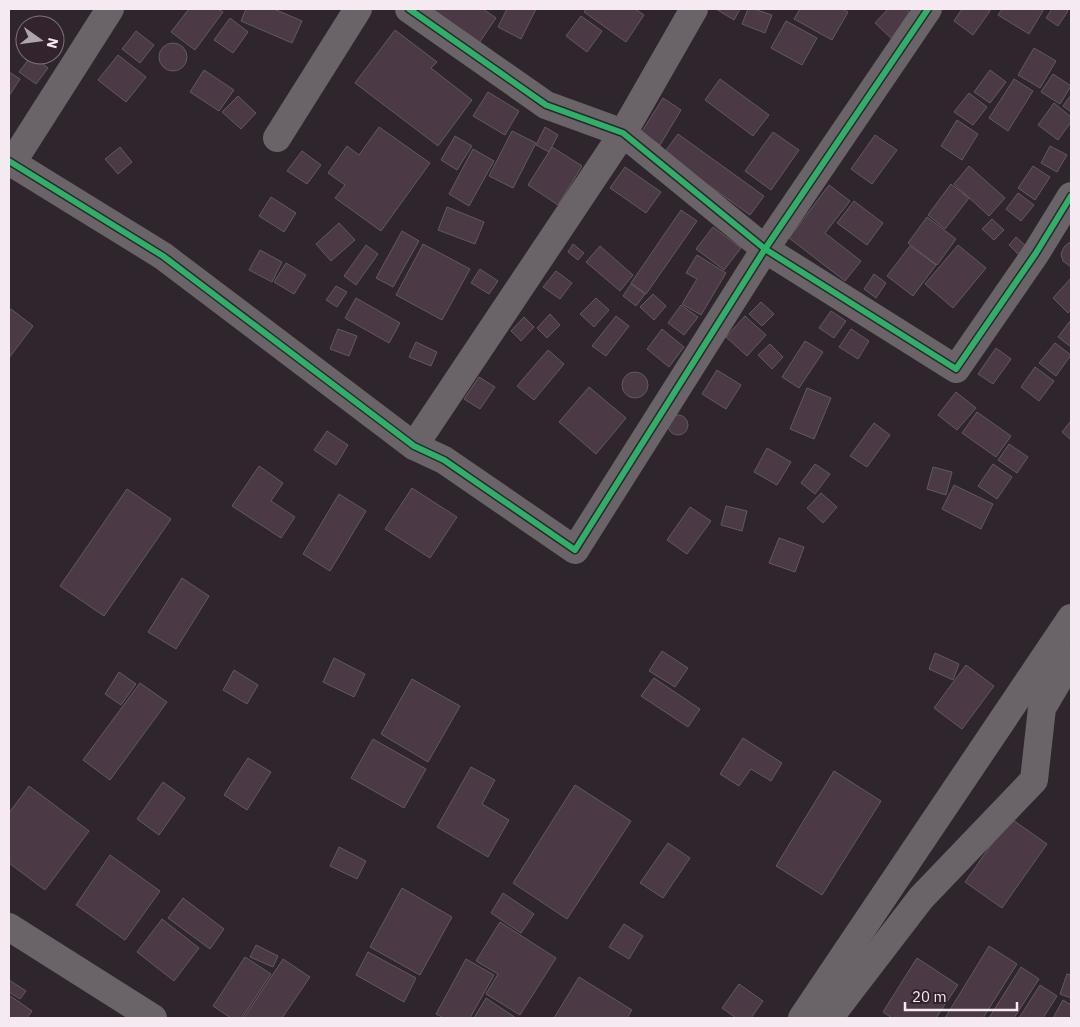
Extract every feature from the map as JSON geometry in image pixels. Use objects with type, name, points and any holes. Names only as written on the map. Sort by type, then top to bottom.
[{"type":"street","points":[[110,9],[11,162],[163,256],[414,446],[444,460],[575,550],[765,249],[928,9]]},
{"type":"street","points":[[278,138],[358,9]]},
{"type":"street","points":[[409,9],[546,105],[623,133],[765,249],[956,369],[1036,253],[1071,196]]},
{"type":"street","points":[[414,446],[623,133],[694,9]]},
{"type":"street","points":[[802,1018],[1071,618]]},
{"type":"street","points":[[829,1018],[921,898],[1034,780],[1042,708],[1071,659]]},
{"type":"street","points":[[9,927],[152,1018]]},
{"type":"building","points":[[189,9],[218,9],[223,12],[195,50],[171,32]]},
{"type":"building","points":[[246,9],[274,9],[302,21],[292,43],[241,21]]},
{"type":"building","points":[[435,9],[483,9],[496,18],[477,46],[432,13]]},
{"type":"building","points":[[507,9],[536,9],[521,39],[498,27]]},
{"type":"building","points":[[586,9],[635,9],[644,15],[626,42],[584,12]]},
{"type":"building","points":[[716,9],[740,9],[734,20]]},
{"type":"building","points":[[748,9],[772,15],[765,33],[742,24]]},
{"type":"building","points":[[800,9],[842,9],[848,12],[832,40],[794,19]]},
{"type":"building","points":[[888,9],[906,9],[914,17],[893,40],[875,23]]},
{"type":"building","points":[[962,9],[986,9],[990,11],[973,35],[954,21]]},
{"type":"building","points":[[1002,9],[1044,9],[1029,34],[998,15]]},
{"type":"building","points":[[1052,9],[1065,9],[1068,11],[1058,26],[1046,18]]},
{"type":"building","points":[[581,16],[602,31],[587,52],[566,36]]},
{"type":"building","points":[[230,18],[248,32],[233,53],[214,40]]},
{"type":"building","points":[[786,21],[817,38],[802,65],[771,48]]},
{"type":"building","points":[[395,30],[437,62],[431,68],[472,100],[438,146],[355,83]]},
{"type":"building","points":[[136,31],[154,45],[140,63],[122,49]]},
{"type":"building","points":[[173,43],[183,47],[187,57],[183,67],[173,71],[163,67],[159,57],[163,47]]},
{"type":"building","points":[[1034,48],[1056,61],[1040,88],[1018,75]]},
{"type":"building","points":[[118,55],[146,77],[126,102],[98,80]]},
{"type":"building","points":[[24,65],[44,65],[48,68],[36,84],[19,72]]},
{"type":"building","points":[[204,70],[234,90],[219,111],[190,92]]},
{"type":"building","points":[[990,70],[1006,82],[990,103],[974,92]]},
{"type":"building","points":[[9,72],[20,79],[9,96]]},
{"type":"building","points":[[1053,74],[1071,86],[1060,104],[1041,92]]},
{"type":"building","points":[[720,79],[769,115],[753,136],[705,100]]},
{"type":"building","points":[[1014,79],[1033,91],[1008,131],[989,118]]},
{"type":"building","points":[[488,92],[519,111],[505,135],[473,116]]},
{"type":"building","points":[[969,93],[987,107],[973,125],[954,112]]},
{"type":"building","points":[[1071,95],[1071,112],[1063,106]]},
{"type":"building","points":[[238,96],[256,113],[241,129],[222,112]]},
{"type":"building","points":[[663,98],[681,110],[660,145],[641,133]]},
{"type":"building","points":[[1054,103],[1071,117],[1071,122],[1058,140],[1038,125]]},
{"type":"building","points":[[957,120],[978,134],[962,160],[941,146]]},
{"type":"building","points":[[379,127],[430,163],[381,231],[335,198],[345,185],[328,173],[347,146],[359,155]]},
{"type":"building","points":[[545,127],[558,135],[549,152],[536,145]]},
{"type":"building","points":[[512,131],[536,143],[513,188],[489,176]]},
{"type":"building","points":[[773,132],[799,150],[771,190],[745,171]]},
{"type":"building","points":[[678,134],[764,196],[750,215],[664,153]]},
{"type":"building","points":[[875,135],[897,150],[872,184],[851,169]]},
{"type":"building","points":[[455,136],[472,146],[457,170],[441,160]]},
{"type":"building","points":[[1050,146],[1067,155],[1057,172],[1041,163]]},
{"type":"building","points":[[120,147],[132,162],[118,174],[105,159]]},
{"type":"building","points":[[552,147],[582,166],[558,205],[528,185]]},
{"type":"building","points":[[473,149],[494,161],[469,206],[449,194]]},
{"type":"building","points":[[302,151],[321,165],[307,184],[287,171]]},
{"type":"building","points":[[969,166],[1005,198],[989,216],[954,184]]},
{"type":"building","points":[[1033,166],[1050,177],[1035,200],[1018,188]]},
{"type":"building","points":[[625,167],[661,192],[646,213],[610,188]]},
{"type":"building","points":[[951,184],[969,198],[945,229],[928,215]]},
{"type":"building","points":[[829,185],[850,201],[825,233],[861,261],[845,281],[789,238]]},
{"type":"building","points":[[1018,193],[1034,205],[1021,221],[1006,209]]},
{"type":"building","points":[[271,197],[296,213],[284,232],[259,216]]},
{"type":"building","points":[[854,201],[883,223],[867,245],[837,223]]},
{"type":"building","points":[[447,207],[484,222],[475,244],[438,230]]},
{"type":"building","points":[[681,210],[697,221],[646,294],[631,283]]},
{"type":"building","points":[[927,217],[956,239],[937,265],[908,243]]},
{"type":"building","points":[[992,219],[1004,230],[994,240],[982,229]]},
{"type":"building","points":[[339,223],[355,240],[331,261],[316,244]]},
{"type":"building","points":[[713,227],[741,248],[724,270],[696,249]]},
{"type":"building","points":[[402,231],[419,241],[393,287],[376,278]]},
{"type":"building","points":[[1016,237],[1027,247],[1020,256],[1009,245]]},
{"type":"building","points":[[1070,242],[1071,267],[1063,261],[1061,254],[1064,247]]},
{"type":"building","points":[[423,244],[470,269],[442,320],[396,295]]},
{"type":"building","points":[[573,244],[584,253],[578,260],[568,252]]},
{"type":"building","points":[[366,245],[378,254],[356,285],[344,276]]},
{"type":"building","points":[[958,245],[986,268],[953,308],[925,284]]},
{"type":"building","points":[[600,246],[633,275],[620,291],[586,262]]},
{"type":"building","points":[[910,246],[936,265],[913,296],[887,276]]},
{"type":"building","points":[[260,250],[282,262],[272,282],[249,270]]},
{"type":"building","points":[[697,255],[726,273],[701,315],[682,304],[697,279],[686,273]]},
{"type":"building","points":[[286,263],[306,275],[294,294],[274,282]]},
{"type":"building","points":[[480,269],[498,281],[489,294],[471,283]]},
{"type":"building","points":[[556,271],[572,283],[560,299],[543,287]]},
{"type":"building","points":[[874,274],[886,283],[876,298],[864,289]]},
{"type":"building","points":[[1071,278],[1071,309],[1068,313],[1053,298]]},
{"type":"building","points":[[631,284],[645,294],[636,306],[623,296]]},
{"type":"building","points":[[336,286],[347,292],[337,307],[326,300]]},
{"type":"building","points":[[653,294],[666,306],[654,320],[640,307]]},
{"type":"building","points":[[356,298],[400,323],[389,343],[345,318]]},
{"type":"building","points":[[596,298],[609,310],[594,327],[580,314]]},
{"type":"building","points":[[761,302],[774,314],[762,326],[749,314]]},
{"type":"building","points":[[681,305],[698,317],[684,335],[668,323]]},
{"type":"building","points":[[11,309],[33,326],[9,358],[9,312]]},
{"type":"building","points":[[831,311],[846,321],[834,338],[819,328]]},
{"type":"building","points":[[550,314],[560,325],[547,338],[537,328]]},
{"type":"building","points":[[616,316],[629,326],[606,356],[592,346]]},
{"type":"building","points":[[745,316],[766,335],[747,356],[726,337]]},
{"type":"building","points":[[524,317],[534,327],[521,341],[511,331]]},
{"type":"building","points":[[1071,322],[1071,347],[1058,337]]},
{"type":"building","points":[[338,329],[357,336],[349,356],[330,349]]},
{"type":"building","points":[[662,329],[684,347],[669,367],[647,349]]},
{"type":"building","points":[[851,329],[869,341],[858,359],[839,347]]},
{"type":"building","points":[[805,341],[823,352],[799,388],[782,377]]},
{"type":"building","points":[[416,342],[437,352],[431,366],[409,357]]},
{"type":"building","points":[[1055,343],[1071,355],[1056,376],[1039,363]]},
{"type":"building","points":[[770,344],[783,357],[772,369],[758,355]]},
{"type":"building","points":[[996,348],[1011,359],[993,384],[978,374]]},
{"type":"building","points":[[548,350],[564,364],[534,400],[517,386]]},
{"type":"building","points":[[1035,367],[1054,381],[1039,401],[1021,387]]},
{"type":"building","points":[[717,370],[741,385],[726,409],[702,394]]},
{"type":"building","points":[[635,372],[644,376],[648,385],[644,394],[635,398],[626,394],[622,385],[626,376]]},
{"type":"building","points":[[479,377],[495,387],[480,409],[464,399]]},
{"type":"building","points":[[589,387],[626,418],[596,454],[559,422]]},
{"type":"building","points":[[807,388],[831,398],[814,439],[790,429]]},
{"type":"building","points":[[956,392],[976,408],[957,430],[938,415]]},
{"type":"building","points":[[977,412],[1011,436],[996,457],[962,433]]},
{"type":"building","points":[[678,415],[685,418],[688,425],[685,432],[678,435],[671,432],[668,425],[671,418]]},
{"type":"building","points":[[1071,421],[1071,440],[1062,432]]},
{"type":"building","points":[[874,423],[890,435],[867,467],[850,456]]},
{"type":"building","points":[[327,431],[348,445],[336,465],[314,450]]},
{"type":"building","points":[[1009,444],[1028,457],[1017,473],[998,460]]},
{"type":"building","points":[[767,448],[791,462],[777,485],[754,472]]},
{"type":"building","points":[[815,464],[830,474],[815,494],[801,483]]},
{"type":"building","points":[[993,464],[1012,477],[997,499],[978,486]]},
{"type":"building","points":[[259,466],[283,483],[271,501],[295,517],[281,538],[232,506]]},
{"type":"building","points":[[933,467],[952,472],[946,495],[927,489]]},
{"type":"building","points":[[954,485],[993,504],[981,529],[942,509]]},
{"type":"building","points":[[412,488],[457,517],[430,558],[385,529]]},
{"type":"building","points":[[127,489],[171,519],[104,616],[60,586]]},
{"type":"building","points":[[821,493],[837,507],[823,523],[807,508]]},
{"type":"building","points":[[339,494],[366,511],[330,571],[303,554]]},
{"type":"building","points":[[726,506],[747,511],[742,531],[721,525]]},
{"type":"building","points":[[690,507],[711,521],[687,554],[667,540]]},
{"type":"building","points":[[779,538],[804,547],[795,572],[769,563]]},
{"type":"building","points":[[182,578],[209,596],[176,649],[148,632]]},
{"type":"building","points":[[662,651],[688,668],[675,687],[649,671]]},
{"type":"building","points":[[935,653],[959,664],[953,680],[929,669]]},
{"type":"building","points":[[334,658],[365,674],[354,697],[323,682]]},
{"type":"building","points":[[966,665],[994,686],[962,729],[934,708]]},
{"type":"building","points":[[234,670],[258,685],[247,704],[223,690]]},
{"type":"building","points":[[119,672],[136,684],[121,705],[105,694]]},
{"type":"building","points":[[654,678],[700,709],[688,727],[641,696]]},
{"type":"building","points":[[412,679],[460,706],[428,762],[381,734]]},
{"type":"building","points":[[140,683],[167,702],[110,780],[83,760]]},
{"type":"building","points":[[743,738],[782,763],[771,781],[751,769],[739,786],[720,774]]},
{"type":"building","points":[[373,739],[426,769],[404,808],[351,778]]},
{"type":"building","points":[[248,758],[271,772],[247,810],[224,795]]},
{"type":"building","points":[[471,767],[495,780],[482,804],[509,820],[488,857],[437,827]]},
{"type":"building","points":[[834,771],[881,801],[822,895],[776,866]]},
{"type":"building","points":[[163,782],[185,798],[159,835],[137,819]]},
{"type":"building","points":[[575,785],[631,821],[567,919],[513,883]]},
{"type":"building","points":[[29,786],[89,831],[45,890],[9,863],[9,813]]},
{"type":"building","points":[[1010,818],[1047,844],[1002,908],[965,882]]},
{"type":"building","points":[[668,843],[690,858],[663,898],[640,883]]},
{"type":"building","points":[[339,847],[366,861],[357,879],[330,866]]},
{"type":"building","points":[[110,855],[160,891],[125,940],[76,905]]},
{"type":"building","points":[[402,888],[452,917],[420,975],[370,947]]},
{"type":"building","points":[[503,893],[534,914],[521,933],[491,913]]},
{"type":"building","points":[[183,898],[224,929],[210,949],[168,918]]},
{"type":"building","points":[[162,919],[199,948],[174,981],[137,952]]},
{"type":"building","points":[[500,922],[556,958],[520,1015],[486,994],[498,974],[476,961]]},
{"type":"building","points":[[624,924],[643,936],[629,959],[609,947]]},
{"type":"building","points":[[256,945],[278,956],[273,967],[250,957]]},
{"type":"building","points":[[989,946],[1017,964],[983,1018],[945,1018]]},
{"type":"building","points":[[368,952],[416,978],[404,1002],[356,975]]},
{"type":"building","points":[[245,957],[271,974],[242,1018],[231,1018],[213,1006]]},
{"type":"building","points":[[917,958],[958,985],[936,1018],[892,1018],[883,1012]]},
{"type":"building","points":[[283,959],[310,977],[282,1018],[244,1018]]},
{"type":"building","points":[[466,959],[494,975],[470,1018],[444,1018],[436,1014]]},
{"type":"building","points":[[1021,967],[1039,979],[1014,1018],[989,1018]]},
{"type":"building","points":[[1067,974],[1071,975],[1071,998],[1060,994]]},
{"type":"building","points":[[579,977],[632,1010],[627,1018],[554,1018]]},
{"type":"building","points":[[9,980],[26,991],[20,999],[9,992]]},
{"type":"building","points":[[739,984],[763,1001],[751,1018],[736,1018],[722,1008]]},
{"type":"building","points":[[1040,985],[1057,996],[1043,1018],[1019,1018]]},
{"type":"building","points":[[9,995],[32,1011],[27,1018],[9,1018]]},
{"type":"building","points":[[486,998],[516,1018],[474,1018]]},
{"type":"building","points":[[1063,1000],[1071,1005],[1071,1018],[1053,1018]]},
{"type":"cycle path","points":[[409,9],[546,105],[623,133],[765,249],[956,369],[1036,253],[1071,196]]},
{"type":"cycle path","points":[[9,161],[163,256],[414,446],[444,460],[575,550],[765,249],[928,9]]}]
